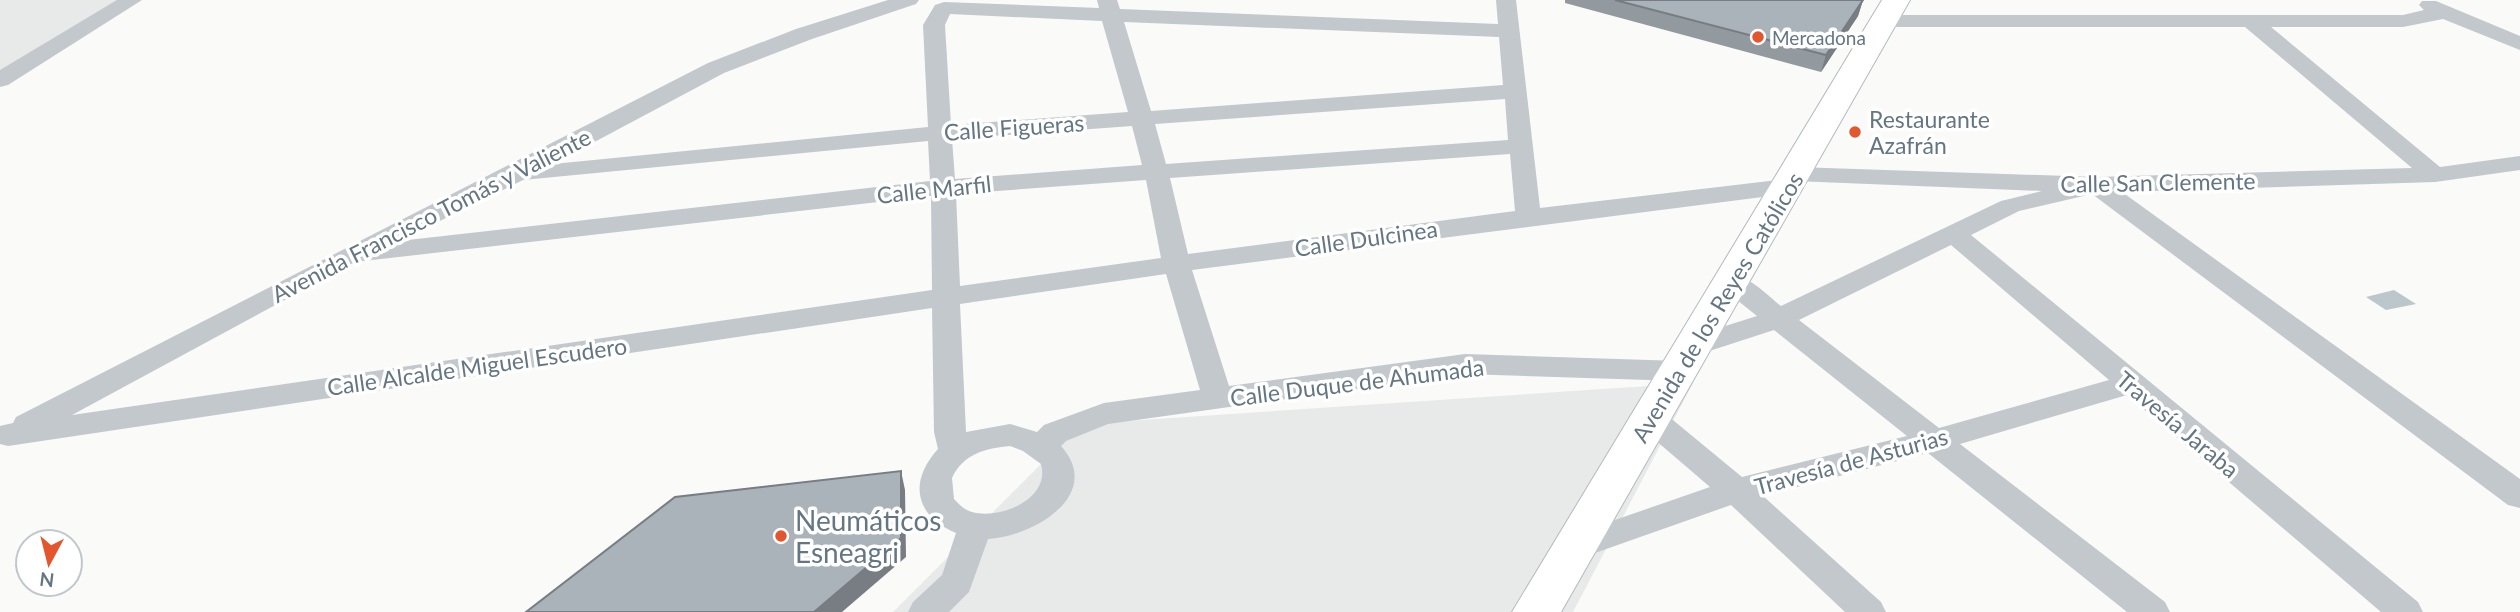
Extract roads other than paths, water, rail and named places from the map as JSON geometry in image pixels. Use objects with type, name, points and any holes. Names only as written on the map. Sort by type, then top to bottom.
[{"type":"street","points":[[0,80],[132,0]]},
{"type":"street","points":[[1506,0],[1528,216]]},
{"type":"street","points":[[2418,0],[2520,44]]},
{"type":"street","points":[[938,6],[950,432],[954,452]]},
{"type":"street","name":"Avenida Francisco Tomás y Valiente","points":[[4,437],[349,255],[514,175],[716,68],[804,34],[872,14],[938,6],[1110,8],[1509,31]]},
{"type":"street","points":[[1110,8],[1156,170],[1176,263],[1219,400]]},
{"type":"street","points":[[1890,11],[2253,23],[2403,21],[2445,12]]},
{"type":"street","name":"Avenida de los Reyes Católicos","points":[[1536,612],[1890,11]]},
{"type":"street","points":[[2253,23],[2435,175]]},
{"type":"street","name":"Calle Figueras","points":[[514,175],[941,132],[1515,91]]},
{"type":"street","name":"Calle Marfil","points":[[349,255],[943,187],[1521,146]]},
{"type":"street","name":"Calle San Clemente","points":[[1791,180],[2096,185],[2435,175],[2520,163]]},
{"type":"street","name":"Calle Dulcinea","points":[[946,297],[1176,263],[1791,180]]},
{"type":"street","points":[[1687,359],[1779,318],[2010,206],[2096,185],[2520,496]]},
{"type":"street","name":"Travesía Jaraba","points":[[1954,233],[2130,384],[2405,612]]},
{"type":"street","points":[[1732,282],[2152,612]]},
{"type":"street","name":"Calle Alcalde Miguel Escudero","points":[[4,437],[946,297]]},
{"type":"street","name":"Calle Duque de Ahumada","points":[[1043,445],[1055,433],[1104,414],[1219,400],[1465,363],[1687,359]]},
{"type":"street","name":"Travesía de Asturias","points":[[1575,547],[1736,491],[2130,384]]},
{"type":"street","points":[[1651,419],[1736,491],[1868,612]]},
{"type":"street","points":[[1000,435],[1028,438],[1043,445],[1054,456],[1059,470],[1057,484],[1050,499],[1036,511],[1018,520],[997,525],[975,525],[956,519],[942,509],[935,495],[935,480],[942,464],[954,452],[972,442],[1000,435]]},
{"type":"street","points":[[926,612],[957,582],[975,525]]},
{"type":"place","name":"Mercadona","points":[[1758,37]]},
{"type":"place","name":"Restaurante Azafrán","points":[[1855,132]]},
{"type":"place","name":"Neumáticos Esneagri","points":[[781,536]]}]
